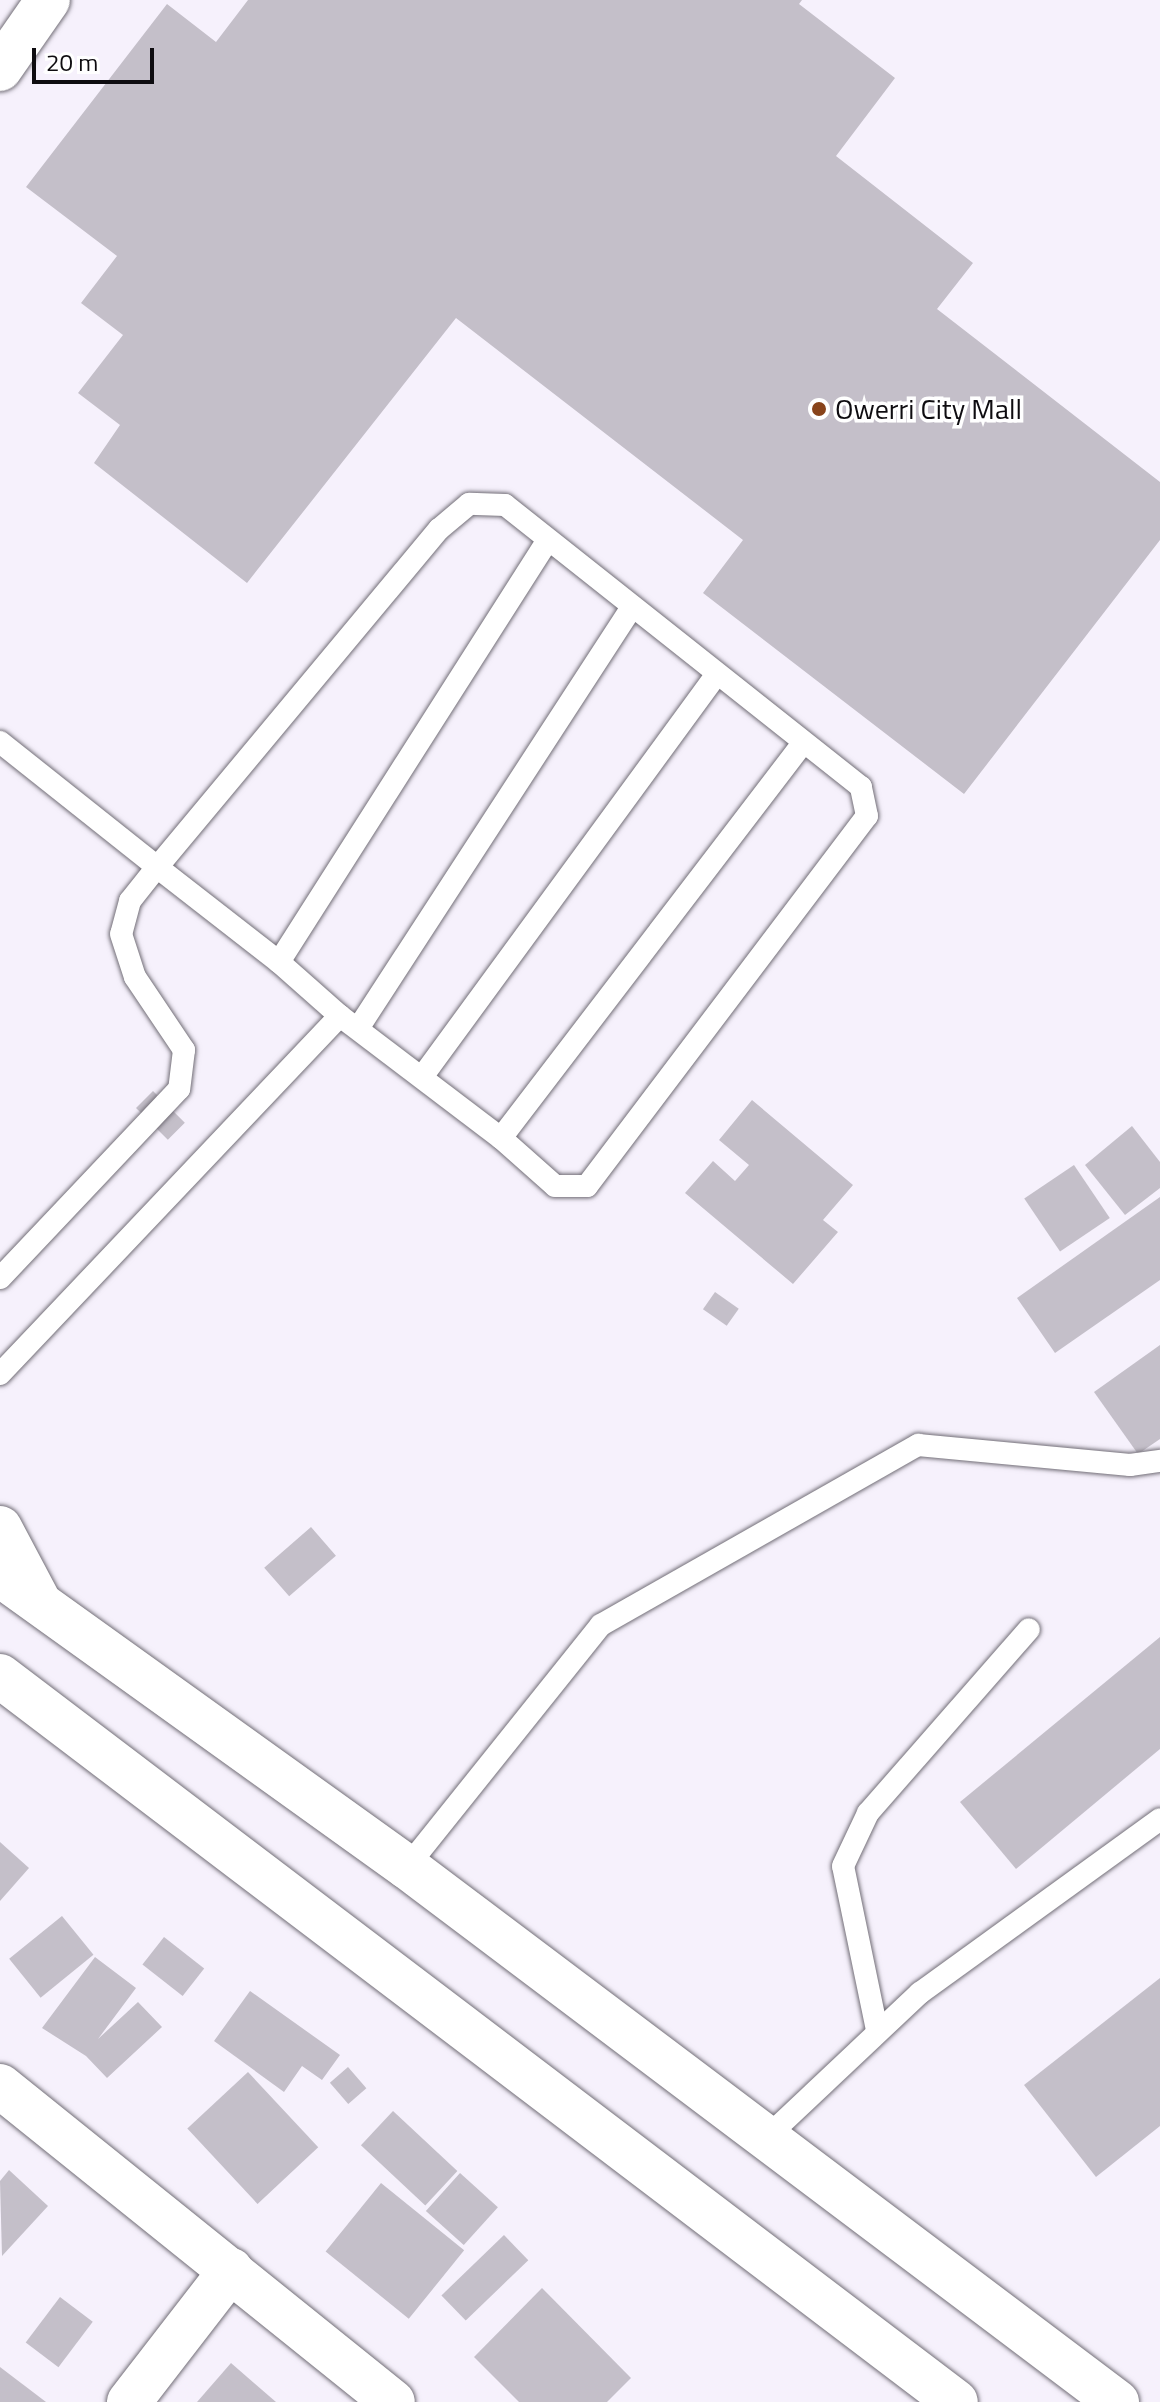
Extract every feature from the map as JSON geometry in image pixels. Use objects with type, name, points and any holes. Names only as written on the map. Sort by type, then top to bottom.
[{"type":"main road","points":[[0,69],[48,0]]},
{"type":"main road","points":[[0,1528],[43,1607]]},
{"type":"main road","points":[[0,1575],[407,1867],[1117,2402]]},
{"type":"main road","points":[[0,1676],[956,2402]]},
{"type":"main road","points":[[0,2086],[393,2402]]},
{"type":"main road","points":[[129,2402],[231,2270]]},
{"type":"lane","points":[[0,742],[157,867],[279,962],[350,1021],[501,1138],[555,1186],[587,1186],[867,816],[861,787],[547,542],[505,505],[469,504],[439,529],[157,867],[130,901],[121,934],[135,977],[184,1050],[179,1089],[0,1278]]},
{"type":"lane","points":[[279,962],[547,542]]},
{"type":"lane","points":[[0,1374],[350,1021],[632,607]]},
{"type":"lane","points":[[422,1077],[717,674]]},
{"type":"lane","points":[[501,1138],[803,743]]},
{"type":"lane","points":[[407,1867],[601,1625],[918,1445],[1130,1465],[1160,1461]]},
{"type":"lane","points":[[877,2030],[843,1866],[868,1813],[1029,1629]]},
{"type":"lane","points":[[766,2138],[877,2030],[1160,1819]]},
{"type":"building","name":"Owerri City Mall","points":[[248,0],[802,0],[799,4],[895,78],[836,156],[973,263],[937,309],[1160,482],[1160,540],[964,794],[703,593],[743,540],[456,318],[247,583],[94,463],[120,425],[78,393],[123,335],[81,303],[117,256],[26,187],[167,4],[216,42]]},
{"type":"building","points":[[153,1091],[185,1123],[168,1140],[136,1108]]},
{"type":"building","points":[[752,1100],[853,1185],[823,1220],[838,1232],[793,1284],[685,1193],[713,1161],[735,1181],[749,1165],[719,1140]]},
{"type":"building","points":[[1132,1126],[1160,1162],[1160,1188],[1125,1215],[1085,1165]]},
{"type":"building","points":[[1074,1165],[1110,1218],[1060,1252],[1024,1199]]},
{"type":"building","points":[[1160,1197],[1160,1280],[1055,1353],[1017,1298]]},
{"type":"building","points":[[715,1292],[739,1309],[727,1326],[703,1309]]},
{"type":"building","points":[[1160,1345],[1160,1439],[1138,1454],[1094,1392]]},
{"type":"building","points":[[311,1527],[336,1556],[289,1596],[264,1568]]},
{"type":"building","points":[[1160,1637],[1160,1749],[1016,1869],[960,1802]]},
{"type":"building","points":[[0,1842],[29,1868],[0,1901]]},
{"type":"building","points":[[62,1916],[93,1955],[41,1998],[9,1959]]},
{"type":"building","points":[[164,1937],[204,1968],[183,1996],[142,1965]]},
{"type":"building","points":[[95,1957],[136,1988],[98,2039],[138,2002],[162,2027],[107,2078],[86,2056],[42,2028]]},
{"type":"building","points":[[1160,1978],[1160,2126],[1096,2177],[1024,2085]]},
{"type":"building","points":[[250,1991],[340,2055],[322,2080],[302,2066],[284,2092],[214,2041]]},
{"type":"building","points":[[348,2067],[366,2088],[348,2104],[330,2083]]},
{"type":"building","points":[[248,2072],[318,2147],[258,2204],[187,2129]]},
{"type":"building","points":[[393,2111],[457,2171],[425,2205],[361,2145]]},
{"type":"building","points":[[9,2170],[48,2206],[2,2256],[0,2181]]},
{"type":"building","points":[[460,2173],[498,2207],[464,2245],[426,2211]]},
{"type":"building","points":[[381,2183],[464,2250],[409,2319],[326,2251]]},
{"type":"building","points":[[504,2235],[528,2260],[466,2321],[441,2295]]},
{"type":"building","points":[[542,2288],[631,2378],[607,2402],[519,2402],[474,2357]]},
{"type":"building","points":[[60,2297],[93,2322],[58,2367],[26,2343]]},
{"type":"building","points":[[231,2363],[276,2402],[197,2402]]},
{"type":"building","points":[[0,2367],[46,2402],[0,2402]]},
{"type":"place","name":"Owerri City Mall","points":[[819,409]]}]
